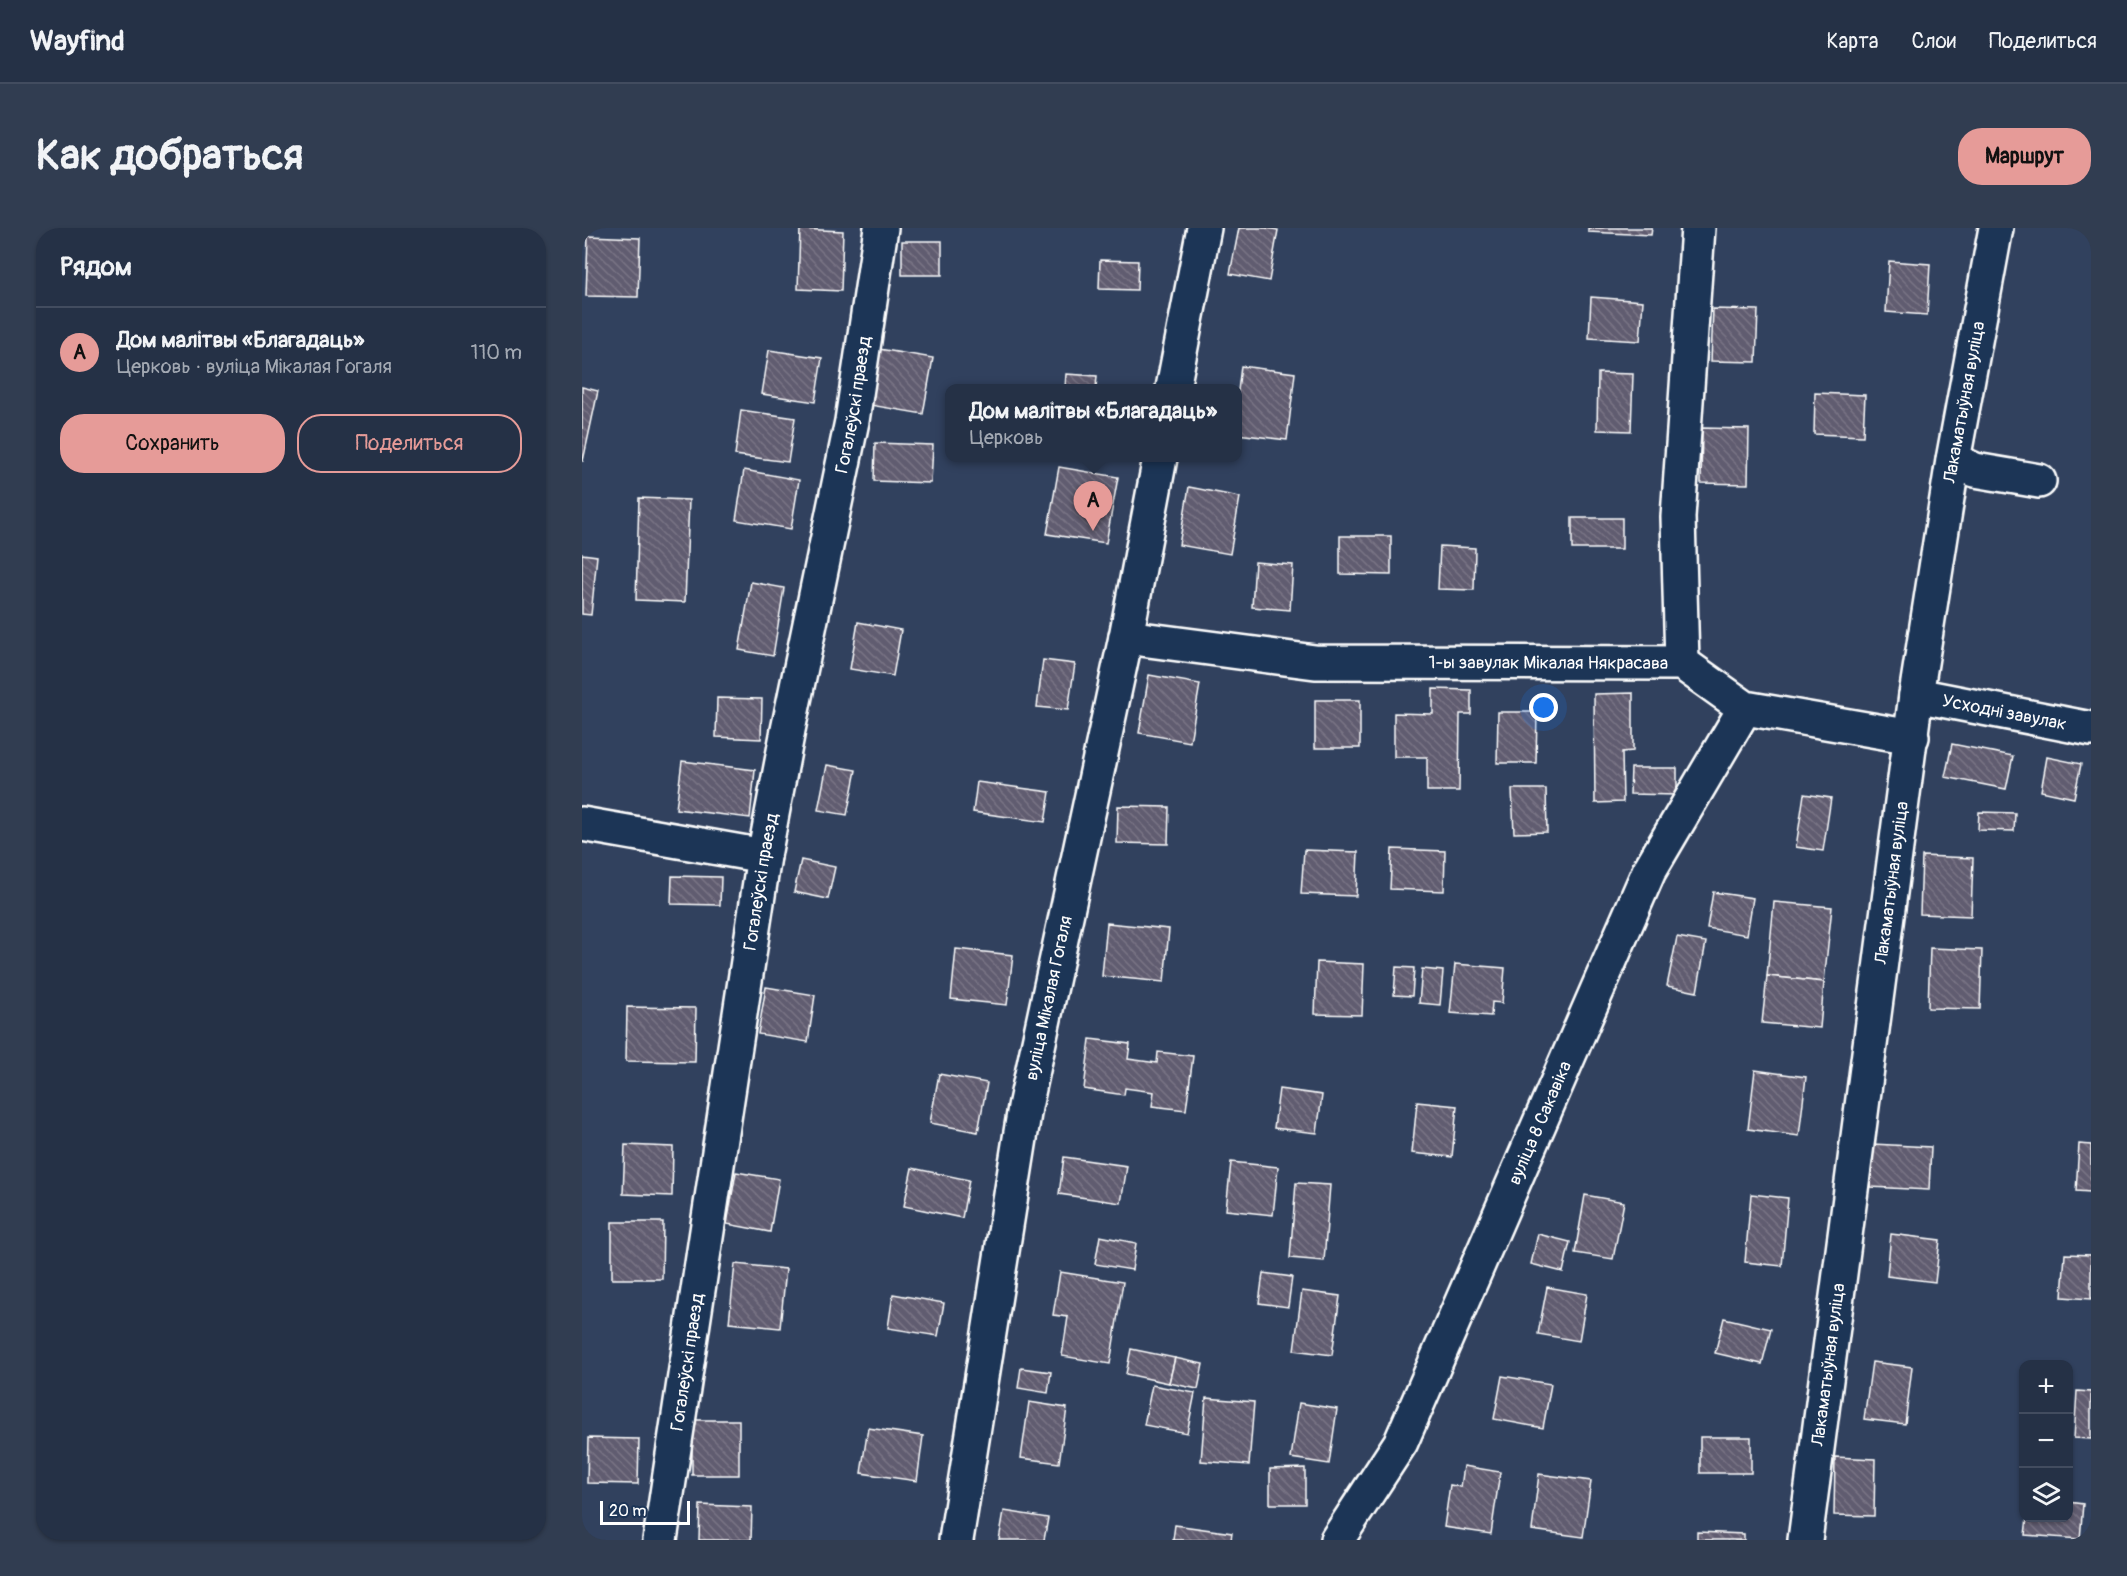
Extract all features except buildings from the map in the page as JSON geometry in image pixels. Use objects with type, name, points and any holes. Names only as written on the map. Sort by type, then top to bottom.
[{"type":"street","name":"Гогалеўскі праезд","points":[[660,1540],[764,856],[790,718],[852,422],[881,228]]},
{"type":"street","points":[[1174,384],[1204,228]]},
{"type":"street","name":"1-ы завулак Мікалая Някрасава","points":[[1126,637],[1315,662],[1682,663],[1678,517],[1698,228]]},
{"type":"street","name":"Лакаматыўная вуліца","points":[[1805,1540],[1916,694],[1953,460],[1996,228]]},
{"type":"street","points":[[1953,460],[1975,470],[2039,481]]},
{"type":"street","name":"вуліца Мікалая Гогаля","points":[[956,1540],[1025,1107],[1126,637],[1159,462]]},
{"type":"street","points":[[1682,663],[1745,708],[1912,737]]},
{"type":"street","name":"Усходні завулак","points":[[1916,694],[2091,729]]},
{"type":"street","name":"вуліца 8 Сакавіка","points":[[1337,1540],[1401,1442],[1649,871],[1745,708]]},
{"type":"street","points":[[582,825],[764,856]]},
{"type":"place","name":"Дом малітвы «Благадаць»","points":[[1093,531]]}]
